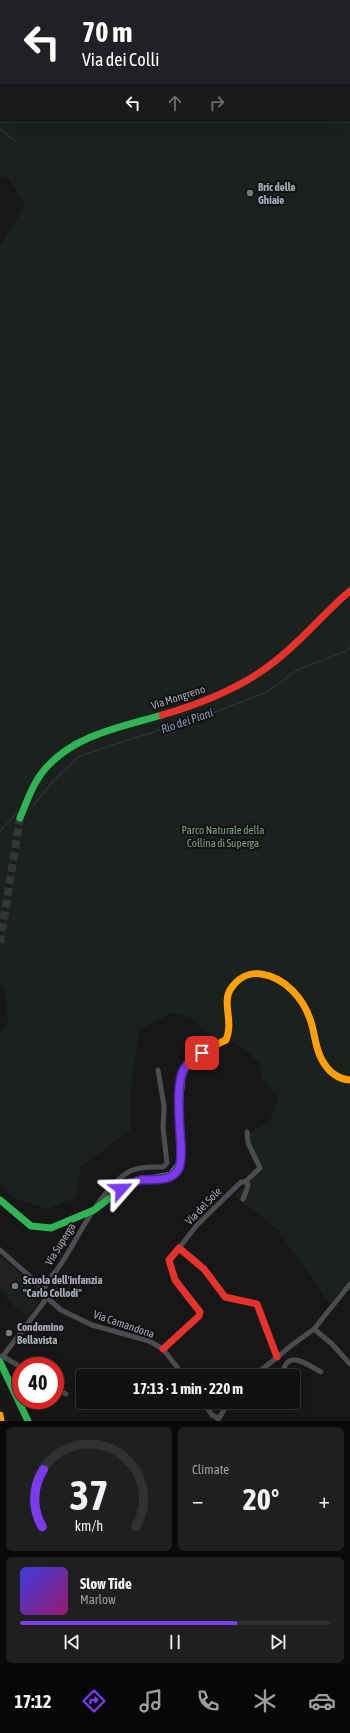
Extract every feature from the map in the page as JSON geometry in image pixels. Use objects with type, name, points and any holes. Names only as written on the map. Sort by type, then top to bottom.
[{"type":"street","name":"Via Mongreno","points":[[20,818],[28,795],[38,776],[50,763],[70,746],[92,736],[204,700],[240,684],[280,659],[350,591]]},
{"type":"street","points":[[0,1200],[30,1226],[51,1228],[94,1210],[130,1183],[169,1177],[178,1169],[181,1162],[179,1088],[183,1070],[192,1058],[226,1040],[230,1030],[227,1008],[229,993],[236,982],[250,973],[264,973],[278,980],[295,993],[306,1008],[311,1021],[315,1047],[326,1067],[343,1080],[350,1080]]},
{"type":"street","name":"Via Superga","points":[[44,1289],[47,1281],[63,1262],[94,1210],[106,1194],[131,1171],[139,1168],[164,1167],[167,1163],[164,1106],[158,1070]]},
{"type":"street","name":"Via del Sole","points":[[179,1248],[220,1202],[241,1182],[245,1182],[260,1168],[248,1143],[247,1132]]},
{"type":"street","points":[[243,1199],[248,1189],[248,1184],[245,1182]]},
{"type":"street","points":[[163,1349],[199,1316],[200,1312],[175,1280],[169,1260],[179,1248],[204,1269],[225,1297],[257,1304],[277,1357]]},
{"type":"street","points":[[0,1250],[44,1289],[45,1296],[44,1302],[1,1359]]},
{"type":"street","points":[[262,1369],[314,1329],[349,1287]]},
{"type":"street","name":"Via Camandona","points":[[45,1296],[61,1310],[92,1325],[148,1341],[163,1349],[179,1369]]},
{"type":"street","points":[[314,1329],[332,1344],[350,1364]]},
{"type":"street","points":[[1,1359],[12,1363]]},
{"type":"street","points":[[1,1359],[28,1421]]},
{"type":"street","points":[[284,1369],[287,1363],[292,1360],[300,1361],[321,1372]]},
{"type":"street","points":[[208,1409],[218,1420],[225,1409]]},
{"type":"street","points":[[0,1415],[1,1421]]},
{"type":"shaded area","name":"Scuola dell'infanzia \"Carlo Collodi\"","points":[[0,1256],[22,1275],[20,1278],[40,1295],[41,1299],[27,1317],[6,1298],[7,1296],[0,1290]]},
{"type":"green space","name":"Parco Naturale della Collina di Superga","points":[[0,122],[350,122],[350,1279],[330,1304],[277,1229],[234,1196],[263,1169],[252,1151],[248,1134],[270,1120],[278,1097],[262,1078],[259,1062],[227,1036],[220,1047],[191,1018],[172,1013],[139,1030],[132,1080],[130,1130],[81,1167],[75,1198],[47,1209],[14,1198],[0,1183],[0,1036],[8,1020],[5,991],[0,984],[0,245],[25,206],[8,177],[0,179]]},
{"type":"green space","points":[[24,1281],[41,1297],[27,1317],[6,1298],[7,1296],[0,1290],[1,1285],[11,1294]]},
{"type":"waterway","points":[[0,129],[15,141]]},
{"type":"waterway","name":"Rio dei Piani","points":[[33,806],[54,780],[78,757],[205,716],[267,692],[297,670],[346,651],[350,646]]},
{"type":"waterway","name":"Rio dei Piani","points":[[0,831],[17,813]]},
{"type":"tunnel","points":[[0,943],[20,818]]},
{"type":"traffic: fast","points":[[20,818],[37,780],[57,757],[84,740],[115,728],[162,715]]},
{"type":"traffic: fast","points":[[0,1200],[31,1226],[51,1228],[94,1210],[130,1183],[171,1175],[181,1162],[179,1107],[182,1078],[186,1066],[193,1058],[211,1047]]},
{"type":"traffic: fast","points":[[0,1362],[28,1421]]},
{"type":"traffic: slow","points":[[211,1047],[226,1040],[229,1027],[227,1001],[228,995],[233,986],[247,975],[261,974],[270,976],[286,984],[304,1005],[311,1022],[318,1051],[327,1068],[333,1074],[350,1080]]},
{"type":"traffic: slow","points":[[0,1415],[1,1421]]},
{"type":"traffic: jam","points":[[162,715],[208,699],[253,677],[288,650],[350,591]]},
{"type":"traffic: jam","points":[[163,1349],[199,1316],[200,1312],[175,1280],[169,1260],[179,1248],[204,1269],[225,1297],[257,1304],[277,1357]]},
{"type":"place","name":"Bric delle Ghiaie","points":[[250,193]]},
{"type":"place","name":"Scuola dell'infanzia \"Carlo Collodi\"","points":[[15,1286]]},
{"type":"place","name":"Condomino Bellavista","points":[[9,1333]]},
{"type":"route","points":[[121,1189],[130,1183],[140,1180],[162,1179],[169,1177],[178,1169],[181,1162],[179,1088],[183,1070],[192,1058],[202,1053]]}]
